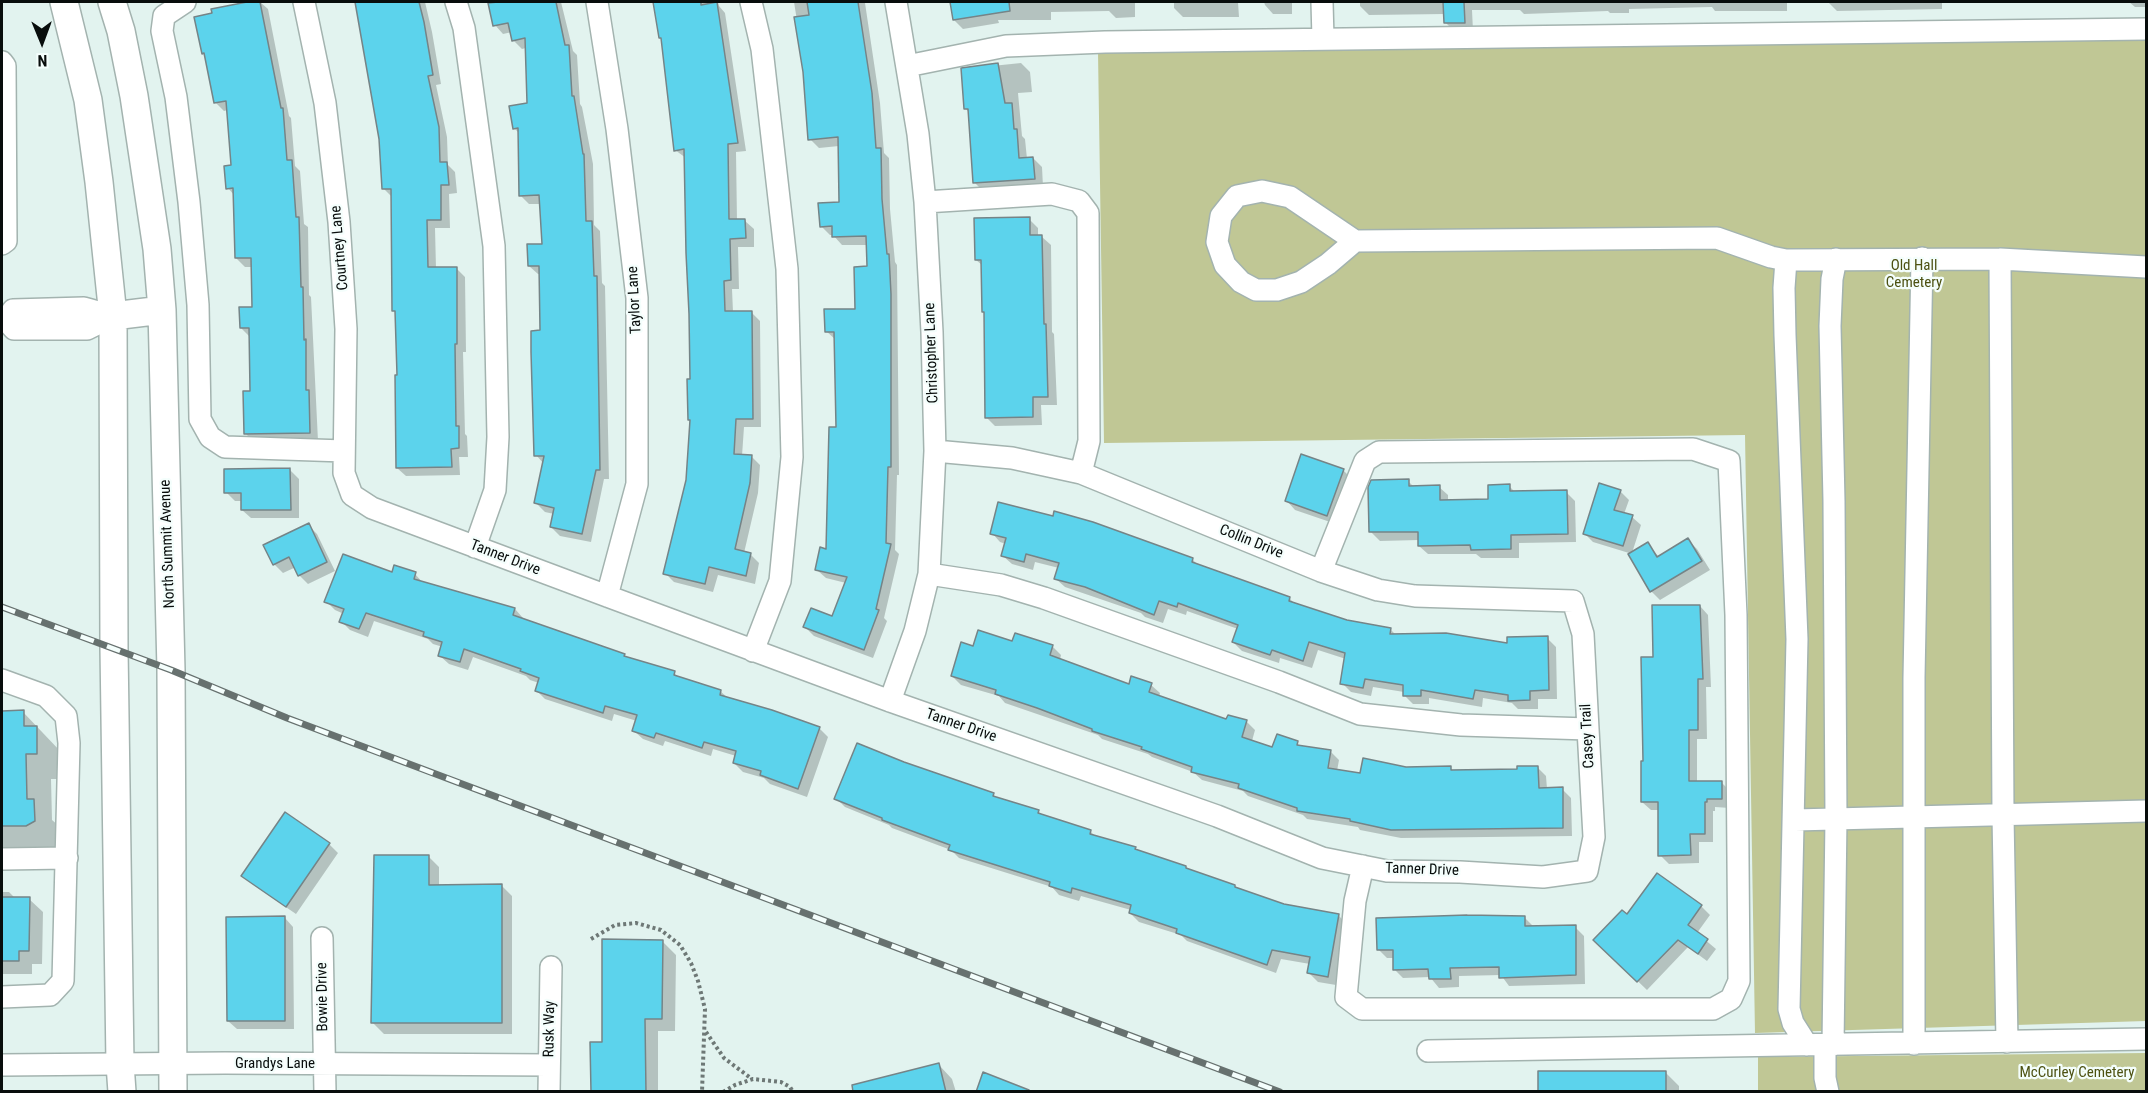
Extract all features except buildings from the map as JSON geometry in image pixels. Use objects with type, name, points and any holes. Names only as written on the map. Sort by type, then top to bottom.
[{"type":"main road","points":[[64,2],[88,100],[113,316],[114,648],[122,1092]]},
{"type":"main road","name":"North Summit Avenue","points":[[112,2],[121,31],[134,96],[157,249],[162,310],[171,670],[171,1064],[173,1092]]},
{"type":"main road","points":[[113,316],[162,310]]},
{"type":"street","points":[[184,2],[164,16],[162,31],[176,97],[189,202],[198,305],[200,419],[210,437],[225,447],[344,451]]},
{"type":"street","name":"Courtney Lane","points":[[304,2],[309,16],[325,103],[339,222],[346,330],[344,473],[352,495]]},
{"type":"street","points":[[456,2],[464,28],[494,246],[498,437],[495,490],[476,547]]},
{"type":"street","name":"Taylor Lane","points":[[597,2],[617,129],[637,298],[637,484],[607,596]]},
{"type":"street","points":[[751,2],[762,49],[787,269],[792,457],[780,581],[753,651]]},
{"type":"street","name":"Christopher Lane","points":[[890,701],[915,631],[929,574],[935,451],[925,202],[918,134],[896,2]]},
{"type":"street","points":[[1322,2],[1323,39]]},
{"type":"street","points":[[907,66],[1006,46],[1106,42],[2146,29]]},
{"type":"street","points":[[2,62],[5,66],[6,241],[2,244]]},
{"type":"street","points":[[1354,241],[1328,264],[1301,282],[1277,290],[1256,290],[1241,282],[1225,266],[1217,242],[1221,216],[1237,196],[1262,191],[1290,197],[1354,241],[1717,238],[1786,260],[2000,259],[2146,267]]},
{"type":"street","points":[[925,202],[1052,194],[1079,201],[1088,213],[1089,441],[1081,473]]},
{"type":"street","points":[[1914,1044],[1914,678],[1922,258]]},
{"type":"street","points":[[2000,259],[2003,815],[2007,1042]]},
{"type":"street","points":[[1786,260],[1784,288],[1797,639],[1790,1009],[1793,1023],[1822,1045]]},
{"type":"street","points":[[1828,1092],[1822,1045],[1836,818],[1830,326],[1832,279],[1836,260]]},
{"type":"street","points":[[4,320],[13,310],[84,308],[113,316]]},
{"type":"street","points":[[1321,571],[1365,461],[1379,452],[1693,449],[1729,461],[1736,615],[1739,970],[1739,981],[1731,999],[1713,1009],[1362,1009],[1346,997],[1355,901],[1363,866]]},
{"type":"street","name":"Collin Drive","points":[[935,451],[1012,458],[1081,473],[1321,571],[1377,590],[1415,596],[1573,601]]},
{"type":"street","name":"Tanner Drive","points":[[352,495],[372,508],[753,651],[1217,816],[1322,858],[1387,871],[1460,872],[1543,877],[1587,872]]},
{"type":"street","points":[[929,574],[1001,585],[1044,598],[1279,682],[1360,714],[1461,725],[1588,729]]},
{"type":"street","name":"Casey Trail","points":[[1573,601],[1583,634],[1594,837],[1587,872]]},
{"type":"street","points":[[2,680],[46,696],[66,716],[69,743],[63,981],[50,995],[2,997]]},
{"type":"street","points":[[1795,820],[2146,811]]},
{"type":"street","points":[[2,859],[67,858]]},
{"type":"street","name":"Bowie Drive","points":[[322,938],[325,1092]]},
{"type":"street","name":"Rusk Way","points":[[549,1092],[551,967]]},
{"type":"street","points":[[1428,1051],[2146,1039]]},
{"type":"street","name":"Grandys Lane","points":[[2,1065],[549,1065]]},
{"type":"path","points":[[591,939],[615,925],[636,923],[661,930],[680,945],[691,963],[705,1009],[702,1092]]},
{"type":"path","points":[[704,1028],[724,1058],[753,1079]]},
{"type":"path","points":[[723,1092],[753,1079],[781,1082],[790,1087],[793,1092]]},
{"type":"green space","name":"Old Hall Cemetery","points":[[2146,40],[2146,1021],[1755,1033],[1745,435],[1104,443],[1098,52]]},
{"type":"green space","name":"McCurley Cemetery","points":[[2146,1053],[2146,1091],[1758,1091],[1758,1057]]},
{"type":"railway","points":[[2,607],[171,670],[287,718],[1280,1092]]}]
